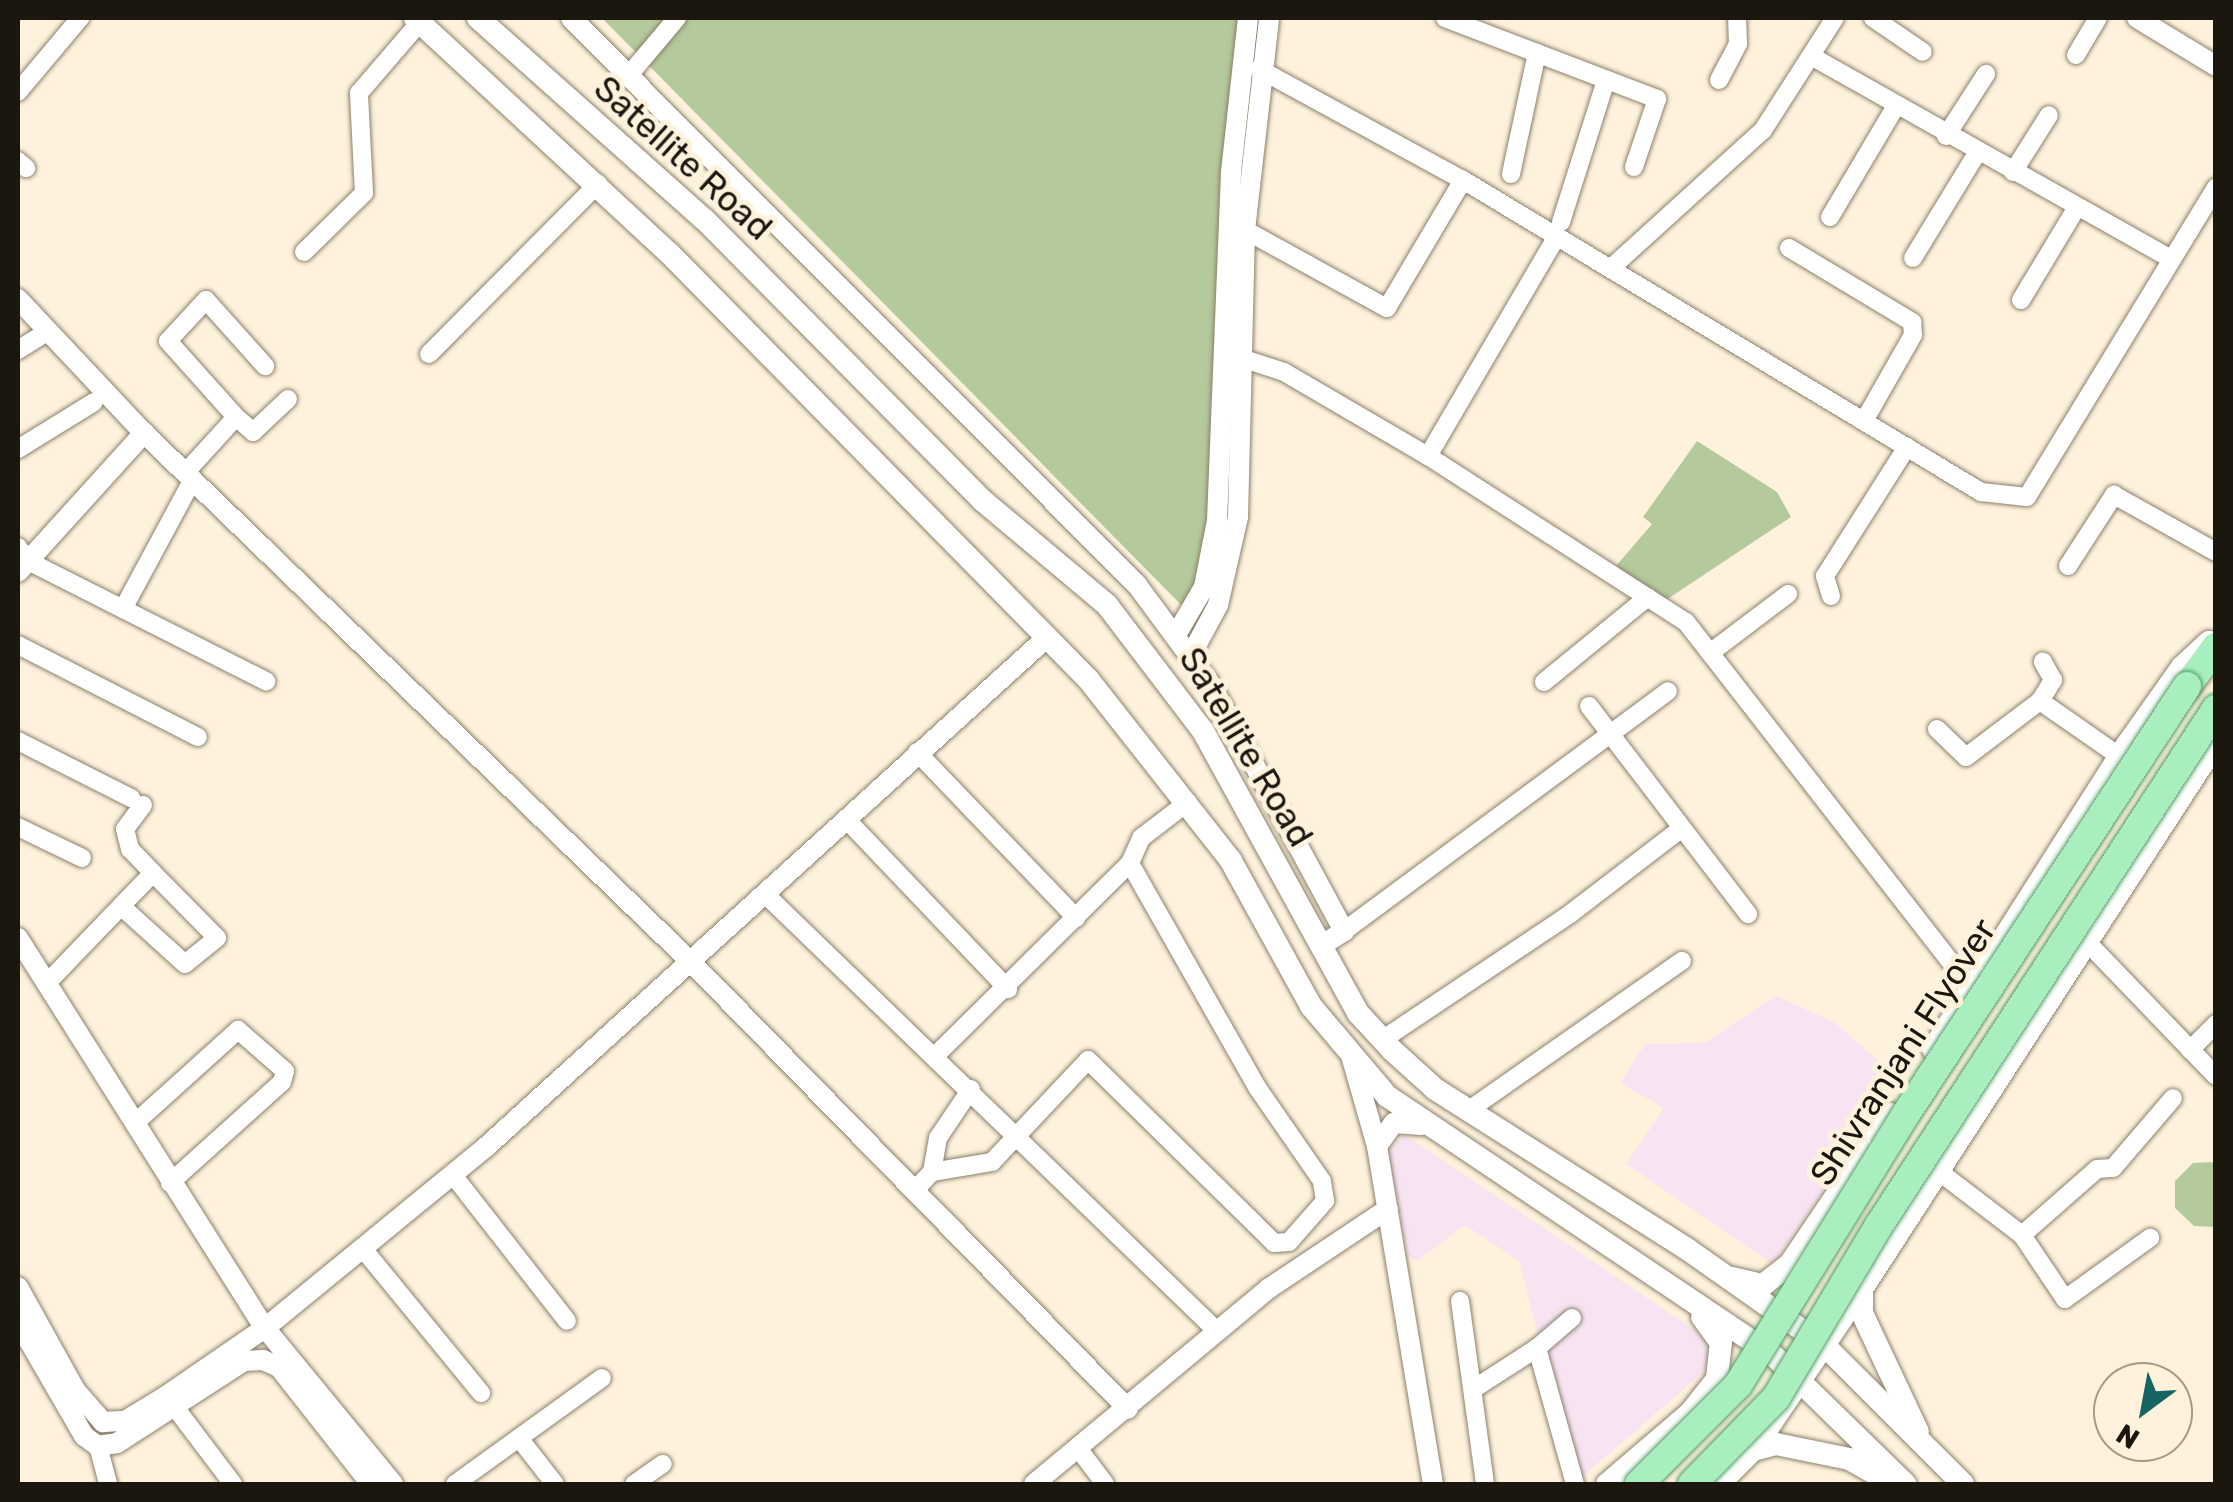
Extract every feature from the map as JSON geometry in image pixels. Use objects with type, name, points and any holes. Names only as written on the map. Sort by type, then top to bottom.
[{"type":"main road","name":"Satellite Road","points":[[478,18],[705,220],[982,500],[1105,604],[1160,667],[1203,732],[1358,1012],[1382,1040],[1469,1110],[1687,1249],[1762,1306],[1825,1346],[1963,1484]]},
{"type":"main road","name":"Satellite Road","points":[[418,20],[598,184],[1136,733],[1231,861],[1311,1006],[1352,1059],[1422,1125],[1742,1336],[1801,1381],[1905,1484]]},
{"type":"main road","points":[[1608,1484],[1690,1413],[1718,1379],[1742,1336],[2119,756],[2182,667],[2216,636]]},
{"type":"main road","name":"Shivranjani Flyover","points":[[1639,1484],[1738,1385],[1906,1114],[2216,647]]},
{"type":"main road","name":"Shivranjani Flyover","points":[[1692,1484],[1776,1398],[1878,1227],[2216,709]]},
{"type":"main road","points":[[1720,1484],[1752,1450],[1825,1346],[2216,743]]},
{"type":"main road","points":[[1687,1249],[1743,1284],[1762,1285],[1790,1264]]},
{"type":"main road","points":[[1662,1282],[1721,1343],[1718,1379]]},
{"type":"main road","points":[[1862,1289],[1862,1313],[1927,1451]]},
{"type":"main road","points":[[1752,1450],[1801,1446],[1849,1459],[1894,1484]]},
{"type":"street","points":[[18,92],[80,18]]},
{"type":"street","points":[[572,18],[1131,579],[1191,656],[1344,930]]},
{"type":"street","points":[[629,75],[678,18]]},
{"type":"street","points":[[1191,656],[1232,558],[1235,356],[1231,172],[1248,18]]},
{"type":"street","points":[[1176,635],[1196,608],[1210,563],[1235,356],[1259,69],[1270,18]]},
{"type":"street","points":[[1445,18],[1657,99],[1634,167]]},
{"type":"street","points":[[1719,80],[1738,44],[1737,18]]},
{"type":"street","points":[[1612,268],[1763,130],[1835,18]]},
{"type":"street","points":[[1873,18],[1923,52]]},
{"type":"street","points":[[2076,55],[2098,18]]},
{"type":"street","points":[[2137,18],[2213,55]]},
{"type":"street","points":[[2158,18],[2213,55]]},
{"type":"street","points":[[304,252],[364,192],[359,93],[418,20]]},
{"type":"street","points":[[1510,174],[1537,53]]},
{"type":"street","points":[[1811,56],[1946,136],[2172,259]]},
{"type":"street","points":[[1259,69],[1559,229],[1612,268],[1982,492],[2027,497],[2216,188]]},
{"type":"street","points":[[1946,136],[1986,74]]},
{"type":"street","points":[[1428,456],[1559,229],[1606,80]]},
{"type":"street","points":[[1830,217],[1896,106]]},
{"type":"street","points":[[2013,172],[2049,115]]},
{"type":"street","points":[[1913,258],[1977,153]]},
{"type":"street","points":[[1245,230],[1387,308],[1462,180]]},
{"type":"street","points":[[430,354],[598,184]]},
{"type":"street","points":[[2021,300],[2077,207]]},
{"type":"street","points":[[1789,248],[1914,328],[1864,420]]},
{"type":"street","points":[[18,298],[144,433],[691,962],[1128,1409]]},
{"type":"street","points":[[265,366],[206,300],[168,341],[253,432],[288,399]]},
{"type":"street","points":[[18,350],[49,331]]},
{"type":"street","points":[[1235,356],[1284,372],[1428,456],[1686,622],[1971,988]]},
{"type":"street","points":[[18,449],[94,402]]},
{"type":"street","points":[[123,609],[189,476],[236,417]]},
{"type":"street","points":[[144,433],[21,560],[266,681]]},
{"type":"street","points":[[1831,596],[1825,576],[1907,447]]},
{"type":"street","points":[[2068,566],[2114,495],[2216,552]]},
{"type":"street","points":[[1105,604],[1131,579]]},
{"type":"street","points":[[1710,654],[1788,594]]},
{"type":"street","points":[[1544,682],[1648,596]]},
{"type":"street","points":[[104,1422],[125,1421],[265,1328],[364,1250],[691,962],[916,752],[1044,639]]},
{"type":"street","points":[[18,645],[198,737]]},
{"type":"street","points":[[1938,729],[1966,757],[2040,701],[2053,680],[2043,662]]},
{"type":"street","points":[[1321,946],[1607,730],[1668,691]]},
{"type":"street","points":[[2040,701],[2119,756]]},
{"type":"street","points":[[1589,706],[1748,914]]},
{"type":"street","points":[[18,741],[137,802],[125,829],[130,848],[215,932],[212,946],[184,964],[121,906]]},
{"type":"street","points":[[916,752],[1076,918]]},
{"type":"street","points":[[936,1055],[1008,989],[1130,862],[1141,838],[1188,802]]},
{"type":"street","points":[[846,820],[1008,989]]},
{"type":"street","points":[[18,827],[82,858]]},
{"type":"street","points":[[1382,1040],[1570,914],[1682,828]]},
{"type":"street","points":[[932,1172],[992,1162],[1020,1137],[1088,1060],[1097,1062],[1274,1243],[1288,1242],[1328,1194],[1209,1007],[1130,862]]},
{"type":"street","points":[[46,984],[153,873]]},
{"type":"street","points":[[764,894],[936,1055],[1218,1332]]},
{"type":"street","points":[[18,938],[265,1328],[393,1484]]},
{"type":"street","points":[[2086,941],[2216,1076]]},
{"type":"street","points":[[1469,1110],[1682,961]]},
{"type":"street","points":[[2190,1050],[2216,1024]]},
{"type":"street","points":[[135,1123],[238,1030],[285,1072],[282,1082],[170,1182]]},
{"type":"street","points":[[1352,1059],[1377,1146],[1433,1484]]},
{"type":"street","points":[[916,1189],[932,1172],[938,1138],[970,1089]]},
{"type":"street","points":[[2022,1236],[2097,1170],[2113,1168],[2173,1098]]},
{"type":"street","points":[[1377,1146],[1394,1122],[1422,1125]]},
{"type":"street","points":[[1937,1170],[2022,1236],[2068,1308],[2150,1238]]},
{"type":"street","points":[[453,1175],[567,1321]]},
{"type":"street","points":[[1034,1484],[1080,1452],[1268,1289],[1388,1208]]},
{"type":"street","points":[[364,1250],[481,1393]]},
{"type":"street","points":[[18,1287],[76,1390],[104,1422]]},
{"type":"street","points":[[1460,1302],[1475,1388],[1484,1484]]},
{"type":"street","points":[[1475,1388],[1537,1348],[1572,1318]]},
{"type":"street","points":[[18,1322],[84,1436],[98,1446],[117,1444],[244,1361],[263,1360],[279,1367],[371,1484]]},
{"type":"street","points":[[263,1360],[265,1328]]},
{"type":"street","points":[[1537,1348],[1575,1484]]},
{"type":"street","points":[[455,1484],[602,1378]]},
{"type":"street","points":[[174,1406],[234,1484]]},
{"type":"street","points":[[104,1422],[98,1446],[108,1484]]},
{"type":"street","points":[[520,1438],[554,1484]]},
{"type":"street","points":[[1080,1452],[1105,1484]]},
{"type":"street","points":[[634,1484],[662,1464]]},
{"type":"shaded area","points":[[1776,996],[1834,1022],[1899,1078],[1773,1264],[1626,1164],[1664,1108],[1620,1083],[1645,1044],[1705,1043]]},
{"type":"shaded area","points":[[1405,1135],[1711,1341],[1705,1371],[1575,1483],[1519,1261],[1465,1225],[1417,1261],[1408,1255],[1387,1151]]},
{"type":"green space","points":[[602,18],[1262,18],[1239,158],[1228,521],[1215,583],[1197,621]]},
{"type":"green space","points":[[1697,441],[1777,492],[1791,517],[1663,602],[1616,566],[1652,524],[1643,517]]},
{"type":"green space","points":[[2215,1162],[2215,1227],[2194,1226],[2175,1208],[2175,1181],[2193,1163]]}]
